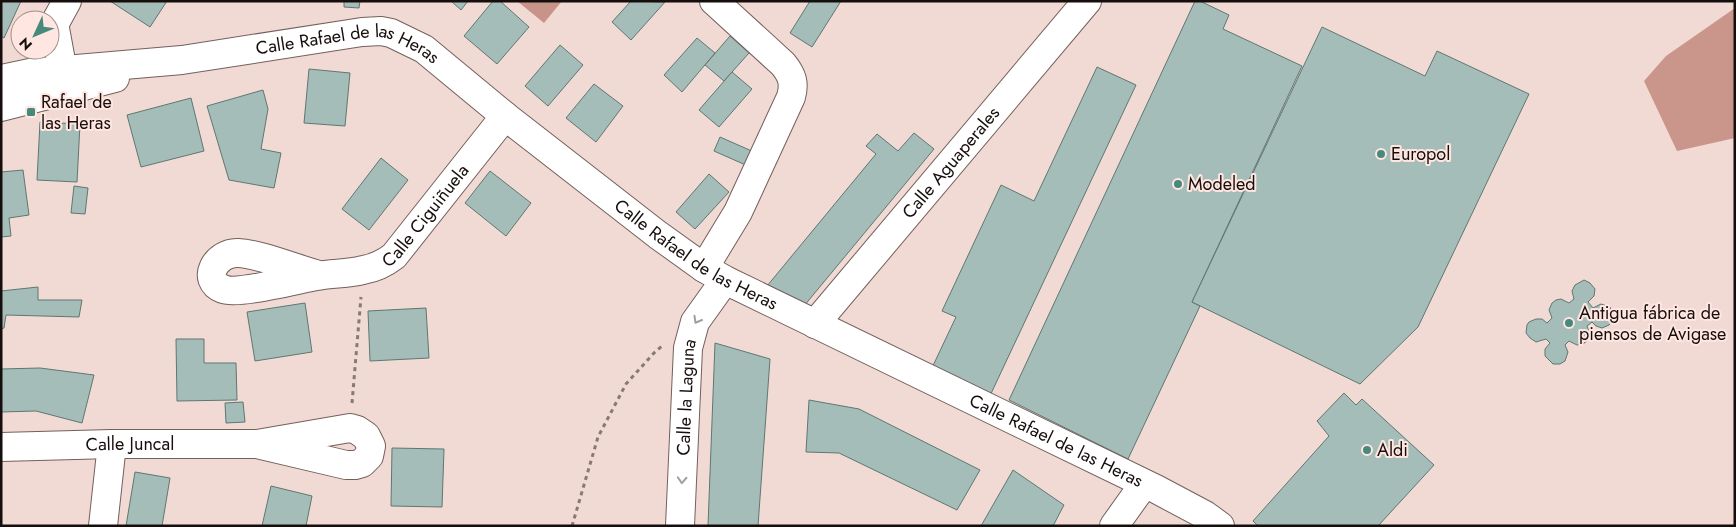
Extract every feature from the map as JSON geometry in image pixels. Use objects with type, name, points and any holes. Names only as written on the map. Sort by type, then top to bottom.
[{"type":"street","name":"Calle Rafael de las Heras","points":[[714,1],[783,64],[790,74],[794,85],[791,97],[715,266]]},
{"type":"street","name":"Calle Aguaperales","points":[[815,324],[1087,1]]},
{"type":"street","name":"Calle Rafael de las Heras","points":[[1,107],[65,80],[313,38],[380,31],[401,36],[424,49],[505,116],[658,235],[815,324],[1144,484],[1220,526]]},
{"type":"street","points":[[60,42],[65,80]]},
{"type":"street","name":"Calle Rafael de las Heras","points":[[1,79],[35,61],[65,80]]},
{"type":"street","name":"Calle Ciguiñuela","points":[[319,275],[363,270],[382,264],[394,256],[505,116]]},
{"type":"street","name":"Calle la Laguna","points":[[680,526],[688,348],[690,335],[715,266]]},
{"type":"street","name":"Calle Juncal","points":[[1,447],[112,444],[257,444],[350,428],[366,436],[371,446],[369,456],[362,463],[346,465],[257,444]]},
{"type":"street","points":[[102,526],[112,444]]},
{"type":"street","points":[[1114,526],[1144,484]]},
{"type":"path","points":[[350,428],[363,270]]},
{"type":"path","points":[[572,526],[598,437],[626,384],[654,353],[669,340],[690,335]]},
{"type":"shaded area","points":[[517,1],[562,1],[544,23]]},
{"type":"shaded area","points":[[1735,8],[1735,138],[1677,151],[1644,81],[1666,56]]},
{"type":"building","points":[[1,1],[21,1],[17,10],[10,10],[10,25],[4,38],[1,36]]},
{"type":"building","points":[[110,1],[167,1],[150,27]]},
{"type":"building","points":[[344,1],[360,1],[359,8],[344,7]]},
{"type":"building","points":[[451,1],[468,1],[461,10]]},
{"type":"building","points":[[493,1],[500,1],[529,27],[497,64],[464,36]]},
{"type":"building","points":[[631,1],[665,2],[631,40],[612,22]]},
{"type":"building","points":[[810,1],[841,1],[812,47],[790,33]]},
{"type":"building","name":"Modeled","points":[[1195,1],[1200,1],[1229,15],[1223,29],[1302,66],[1192,302],[1200,306],[1128,459],[1009,400]]},
{"type":"building","name":"Europol","points":[[1322,27],[1425,76],[1437,51],[1529,94],[1418,327],[1360,384],[1192,302]]},
{"type":"building","points":[[730,36],[749,53],[724,81],[705,65]]},
{"type":"building","points":[[697,38],[715,53],[682,92],[664,75]]},
{"type":"building","points":[[560,45],[583,65],[548,106],[525,86]]},
{"type":"building","points":[[1097,67],[1136,85],[988,400],[930,372],[956,317],[942,311],[1001,185],[1034,201]]},
{"type":"building","points":[[309,69],[350,73],[345,126],[304,123]]},
{"type":"building","points":[[732,72],[752,89],[719,127],[699,110]]},
{"type":"building","points":[[594,84],[623,106],[596,142],[566,118]]},
{"type":"building","points":[[263,90],[268,109],[261,149],[281,153],[274,188],[229,180],[207,106]]},
{"type":"building","points":[[191,98],[204,151],[141,167],[127,115]]},
{"type":"building","points":[[40,122],[80,124],[77,182],[37,180]]},
{"type":"building","points":[[914,133],[934,149],[799,312],[767,286],[876,154],[866,146],[877,134],[898,151]]},
{"type":"building","points":[[720,137],[754,152],[748,166],[714,151]]},
{"type":"building","points":[[381,158],[408,180],[369,230],[342,209]]},
{"type":"building","points":[[23,170],[29,215],[9,218],[11,236],[1,237],[1,172]]},
{"type":"building","points":[[490,171],[531,203],[506,236],[465,203]]},
{"type":"building","points":[[709,174],[729,192],[695,229],[676,212]]},
{"type":"building","points":[[74,186],[88,188],[85,214],[71,213]]},
{"type":"building","name":"Antigua fábrica de piensos de Avigase","points":[[1584,280],[1595,289],[1594,296],[1588,302],[1593,308],[1601,304],[1610,307],[1613,316],[1612,322],[1602,328],[1592,322],[1587,326],[1590,333],[1587,341],[1577,345],[1569,341],[1565,345],[1568,352],[1565,361],[1560,364],[1553,364],[1545,356],[1545,349],[1550,343],[1546,339],[1536,342],[1530,338],[1526,333],[1527,325],[1536,319],[1542,319],[1547,323],[1552,318],[1549,310],[1552,303],[1561,299],[1569,303],[1574,299],[1572,291],[1575,285]]},
{"type":"building","points":[[38,287],[38,300],[82,300],[79,317],[6,315],[4,328],[1,329],[1,291]]},
{"type":"building","points":[[305,303],[312,352],[255,361],[247,312]]},
{"type":"building","points":[[426,308],[429,358],[370,361],[368,311]]},
{"type":"building","points":[[176,339],[204,339],[204,363],[236,363],[237,400],[177,401]]},
{"type":"building","points":[[715,343],[770,359],[758,526],[708,526]]},
{"type":"building","points":[[40,368],[94,375],[82,423],[36,411],[1,412],[1,369]]},
{"type":"building","name":"Aldi","points":[[1344,393],[1356,405],[1362,399],[1434,465],[1378,526],[1258,526],[1253,521],[1329,436],[1317,421]]},
{"type":"building","points":[[809,400],[859,409],[980,470],[957,510],[839,453],[806,452]]},
{"type":"building","points":[[243,402],[245,422],[226,423],[225,403]]},
{"type":"building","points":[[392,448],[444,449],[442,507],[391,506]]},
{"type":"building","points":[[1013,470],[1064,505],[1053,526],[981,526]]},
{"type":"building","points":[[135,472],[170,478],[162,526],[126,526]]},
{"type":"building","points":[[271,486],[312,496],[306,526],[262,526]]},
{"type":"place","name":"Rafael de las Heras","points":[[31,112]]},
{"type":"place","name":"Europol","points":[[1381,154]]},
{"type":"place","name":"Modeled","points":[[1178,184]]},
{"type":"place","name":"Antigua fábrica de piensos de Avigase","points":[[1569,323]]},
{"type":"place","name":"Aldi","points":[[1367,450]]}]
